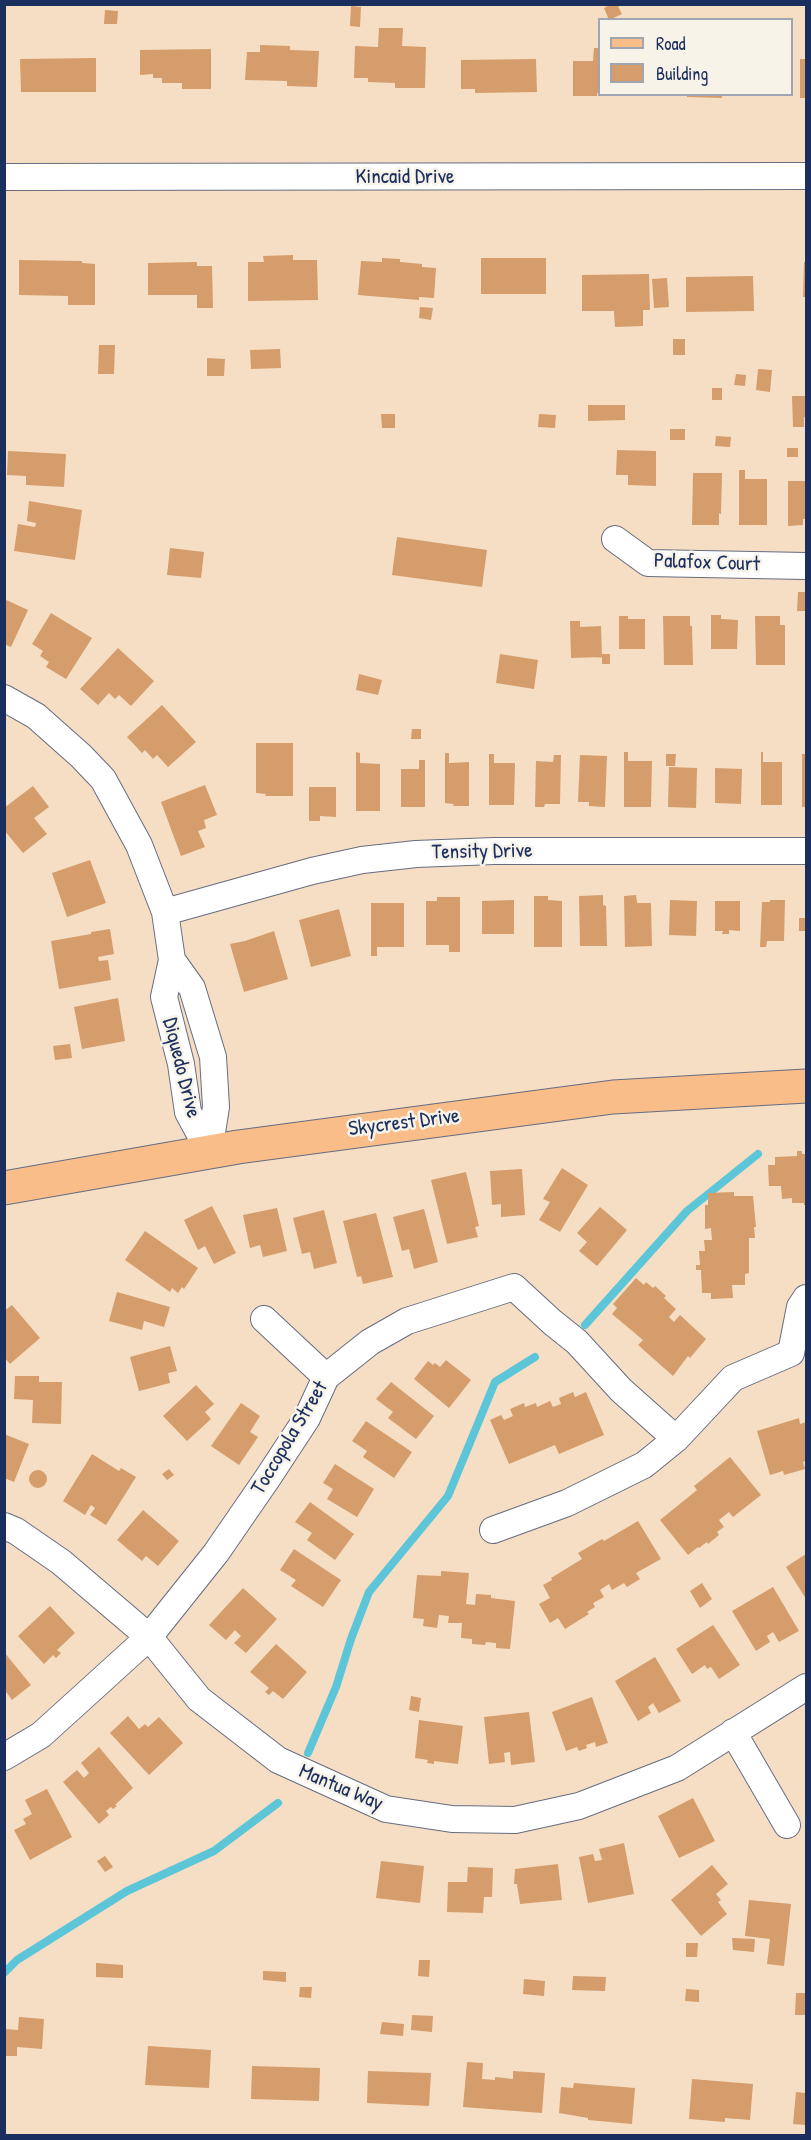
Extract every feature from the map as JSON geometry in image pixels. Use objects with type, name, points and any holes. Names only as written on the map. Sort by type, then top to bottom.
[{"type":"main road","name":"Skycrest Drive","points":[[4,1188],[209,1151],[350,1130],[613,1097],[807,1086]]},
{"type":"street","name":"Kincaid Drive","points":[[4,177],[807,176]]},
{"type":"street","name":"Palafox Court","points":[[615,539],[648,563],[807,566]]},
{"type":"street","name":"Diquedo Drive","points":[[4,698],[36,716],[81,756],[102,779],[139,845],[165,912],[172,960],[192,988],[213,1058],[216,1107],[209,1151]]},
{"type":"street","name":"Tensity Drive","points":[[165,912],[312,871],[362,860],[416,854],[458,851],[807,851]]},
{"type":"street","name":"Toccopola Street","points":[[4,1757],[41,1735],[148,1637],[216,1553],[267,1479],[307,1418],[326,1377],[370,1342],[407,1321],[514,1287],[577,1342],[621,1390],[676,1439]]},
{"type":"street","points":[[493,1530],[567,1503],[644,1465],[676,1439],[733,1378],[791,1353],[800,1307],[807,1298]]},
{"type":"street","points":[[264,1319],[326,1377]]},
{"type":"street","name":"Mantua Way","points":[[4,1526],[16,1531],[61,1562],[148,1637],[199,1699],[278,1760],[386,1809],[452,1819],[515,1820],[579,1806],[677,1768],[807,1687]]},
{"type":"street","points":[[733,1732],[787,1825]]},
{"type":"building","points":[[617,4],[622,14],[608,18],[604,8]]},
{"type":"building","points":[[351,6],[361,7],[360,27],[350,26]]},
{"type":"building","points":[[105,10],[118,11],[117,24],[104,24]]},
{"type":"building","points":[[379,28],[403,28],[402,46],[426,47],[425,88],[395,88],[395,83],[368,82],[368,78],[354,78],[355,46],[378,47]]},
{"type":"building","points":[[260,45],[290,46],[290,50],[319,51],[317,87],[287,86],[287,81],[245,80],[247,52],[260,52]]},
{"type":"building","points":[[594,48],[598,48],[597,96],[573,96],[573,61],[593,61]]},
{"type":"building","points":[[211,49],[211,89],[182,89],[182,83],[162,83],[162,78],[153,78],[153,74],[140,75],[140,50]]},
{"type":"building","points":[[96,58],[96,92],[21,92],[20,59]]},
{"type":"building","points":[[536,59],[537,92],[475,93],[475,89],[461,89],[461,60]]},
{"type":"building","points":[[800,59],[806,59],[806,98],[800,98]]},
{"type":"building","points":[[722,96],[722,98],[687,97]]},
{"type":"building","points":[[293,255],[293,260],[317,260],[318,300],[248,301],[248,262],[264,262],[263,256]]},
{"type":"building","points":[[382,258],[400,259],[400,262],[436,268],[434,298],[419,297],[419,300],[358,295],[361,261],[382,262]]},
{"type":"building","points":[[481,258],[546,258],[546,294],[481,294]]},
{"type":"building","points":[[19,260],[82,261],[82,263],[95,264],[95,305],[68,305],[68,296],[19,295]]},
{"type":"building","points":[[197,262],[197,266],[212,266],[213,308],[197,308],[197,295],[148,295],[148,263]]},
{"type":"building","points":[[804,262],[806,262],[806,297],[803,297]]},
{"type":"building","points":[[649,274],[650,310],[643,310],[643,326],[615,327],[614,311],[582,311],[582,275]]},
{"type":"building","points":[[753,276],[754,311],[686,312],[686,277]]},
{"type":"building","points":[[667,278],[669,307],[654,308],[652,279]]},
{"type":"building","points":[[420,307],[433,308],[431,320],[419,318]]},
{"type":"building","points":[[673,339],[685,339],[685,355],[673,355]]},
{"type":"building","points":[[99,345],[115,345],[114,374],[98,374]]},
{"type":"building","points":[[280,349],[281,368],[251,369],[250,350]]},
{"type":"building","points":[[207,358],[225,359],[224,376],[207,376]]},
{"type":"building","points":[[758,369],[772,370],[770,392],[756,390]]},
{"type":"building","points":[[736,374],[746,375],[745,386],[734,385]]},
{"type":"building","points":[[712,388],[722,388],[722,400],[712,400]]},
{"type":"building","points":[[792,396],[806,396],[804,427],[793,427]]},
{"type":"building","points":[[588,405],[625,405],[625,420],[588,421]]},
{"type":"building","points":[[381,414],[395,414],[395,428],[382,428]]},
{"type":"building","points":[[539,414],[556,415],[555,428],[538,427]]},
{"type":"building","points":[[670,429],[685,429],[685,440],[670,440]]},
{"type":"building","points":[[716,436],[731,437],[730,447],[715,446]]},
{"type":"building","points":[[787,448],[798,448],[798,457],[787,457]]},
{"type":"building","points":[[617,450],[656,451],[656,486],[628,485],[628,475],[616,475]]},
{"type":"building","points":[[8,451],[66,454],[64,487],[26,485],[26,476],[7,475]]},
{"type":"building","points":[[739,470],[745,470],[745,479],[767,479],[767,525],[739,525]]},
{"type":"building","points":[[693,473],[722,473],[719,525],[692,525]]},
{"type":"building","points":[[788,481],[806,481],[806,519],[803,519],[803,525],[788,526]]},
{"type":"building","points":[[29,501],[82,510],[75,560],[14,551],[18,524],[35,527],[36,523],[27,521]]},
{"type":"building","points":[[397,537],[487,550],[482,587],[392,575]]},
{"type":"building","points":[[170,548],[204,552],[201,578],[167,575]]},
{"type":"building","points":[[798,592],[806,592],[806,611],[797,611]]},
{"type":"building","points":[[4,599],[28,610],[11,647],[4,644]]},
{"type":"building","points":[[51,613],[92,638],[66,679],[46,667],[49,662],[40,656],[43,651],[32,644]]},
{"type":"building","points":[[711,615],[721,615],[721,619],[738,620],[737,649],[711,649]]},
{"type":"building","points":[[619,616],[628,616],[628,619],[645,619],[645,649],[619,649]]},
{"type":"building","points":[[663,616],[690,616],[693,665],[664,665]]},
{"type":"building","points":[[755,616],[780,616],[780,625],[785,625],[785,665],[756,665]]},
{"type":"building","points":[[570,621],[580,621],[580,627],[601,626],[602,657],[571,658]]},
{"type":"building","points":[[118,648],[154,681],[131,706],[119,695],[115,699],[109,693],[98,705],[80,689]]},
{"type":"building","points":[[500,654],[538,660],[534,689],[496,683]]},
{"type":"building","points":[[602,654],[610,654],[610,664],[602,664]]},
{"type":"building","points":[[359,674],[382,680],[378,695],[356,690]]},
{"type":"building","points":[[162,705],[196,742],[168,767],[157,755],[153,759],[145,750],[142,753],[127,737]]},
{"type":"building","points":[[412,729],[421,729],[421,739],[411,739]]},
{"type":"building","points":[[256,743],[293,743],[293,796],[265,796],[266,794],[256,793]]},
{"type":"building","points":[[356,752],[360,753],[360,763],[380,764],[380,811],[356,811]]},
{"type":"building","points":[[624,752],[628,752],[628,761],[652,761],[651,807],[624,807]]},
{"type":"building","points":[[761,752],[763,752],[763,762],[782,762],[782,805],[761,805]]},
{"type":"building","points":[[445,753],[449,753],[449,763],[469,762],[469,806],[453,806],[454,804],[445,803]]},
{"type":"building","points":[[489,754],[494,754],[494,763],[515,763],[514,805],[489,805]]},
{"type":"building","points":[[666,754],[676,754],[675,766],[666,766]]},
{"type":"building","points":[[802,754],[806,754],[806,807],[802,807]]},
{"type":"building","points":[[554,755],[561,755],[560,804],[535,807],[536,761],[553,762]]},
{"type":"building","points":[[580,755],[607,756],[605,807],[589,806],[589,802],[578,802]]},
{"type":"building","points":[[419,760],[425,760],[425,807],[401,807],[401,769],[419,769]]},
{"type":"building","points":[[669,767],[697,768],[696,808],[668,807]]},
{"type":"building","points":[[715,768],[742,769],[741,804],[715,803]]},
{"type":"building","points":[[205,785],[217,815],[204,820],[206,828],[198,831],[205,847],[181,856],[161,802]]},
{"type":"building","points":[[33,786],[49,807],[34,818],[47,834],[23,853],[4,830],[4,808]]},
{"type":"building","points":[[309,787],[336,787],[336,817],[320,816],[320,821],[309,821]]},
{"type":"building","points":[[90,860],[106,903],[67,917],[52,873]]},
{"type":"building","points":[[603,895],[603,905],[606,906],[607,946],[580,946],[579,896]]},
{"type":"building","points":[[636,895],[637,903],[651,903],[652,946],[625,947],[624,896]]},
{"type":"building","points":[[534,896],[548,896],[548,900],[562,901],[562,947],[534,947]]},
{"type":"building","points":[[437,897],[460,897],[460,952],[449,952],[449,945],[426,945],[426,901],[437,901]]},
{"type":"building","points":[[514,900],[514,934],[482,934],[482,901]]},
{"type":"building","points":[[670,900],[697,901],[696,936],[669,935]]},
{"type":"building","points":[[770,900],[785,900],[784,941],[767,941],[766,947],[760,947],[762,902],[770,902]]},
{"type":"building","points":[[715,901],[740,901],[740,931],[729,930],[729,934],[722,934],[723,931],[715,931]]},
{"type":"building","points":[[371,903],[404,903],[404,947],[377,947],[377,956],[371,956]]},
{"type":"building","points":[[339,909],[351,956],[311,967],[299,920]]},
{"type":"building","points":[[799,918],[805,918],[805,931],[799,931]]},
{"type":"building","points":[[110,929],[114,954],[98,957],[99,961],[108,960],[111,980],[59,989],[51,941]]},
{"type":"building","points":[[274,931],[288,979],[244,992],[230,944]]},
{"type":"building","points":[[118,998],[125,1041],[82,1049],[74,1007]]},
{"type":"building","points":[[70,1044],[72,1058],[55,1060],[53,1046]]},
{"type":"building","points":[[797,1151],[806,1154],[806,1205],[792,1203],[792,1198],[782,1199],[781,1186],[769,1186],[768,1165],[775,1165],[775,1157],[797,1156]]},
{"type":"building","points":[[562,1168],[588,1185],[560,1232],[539,1220],[550,1202],[543,1199]]},
{"type":"building","points":[[522,1169],[525,1215],[501,1217],[501,1204],[492,1205],[490,1171]]},
{"type":"building","points":[[466,1172],[479,1226],[475,1227],[478,1237],[447,1244],[431,1180]]},
{"type":"building","points":[[734,1192],[734,1196],[753,1196],[756,1227],[754,1227],[755,1238],[749,1238],[749,1273],[745,1274],[745,1285],[732,1285],[733,1298],[711,1299],[711,1293],[702,1293],[701,1270],[696,1270],[696,1265],[700,1265],[699,1251],[705,1251],[704,1240],[712,1240],[711,1228],[705,1229],[705,1205],[708,1205],[708,1193]]},
{"type":"building","points":[[212,1206],[236,1253],[214,1264],[205,1246],[198,1250],[184,1220]]},
{"type":"building","points":[[600,1207],[627,1230],[597,1266],[579,1251],[587,1242],[577,1233]]},
{"type":"building","points":[[277,1208],[287,1251],[263,1257],[260,1245],[250,1248],[243,1215]]},
{"type":"building","points":[[424,1209],[438,1262],[414,1269],[409,1249],[402,1251],[393,1217]]},
{"type":"building","points":[[324,1210],[337,1263],[314,1269],[310,1252],[302,1254],[293,1218]]},
{"type":"building","points":[[376,1213],[393,1277],[363,1284],[361,1276],[357,1277],[343,1221]]},
{"type":"building","points":[[145,1231],[198,1268],[184,1289],[182,1287],[178,1293],[172,1288],[170,1292],[125,1260]]},
{"type":"building","points":[[636,1278],[644,1285],[646,1282],[653,1288],[655,1286],[666,1296],[664,1298],[676,1309],[669,1317],[674,1322],[680,1315],[706,1339],[690,1358],[688,1356],[673,1376],[638,1345],[643,1340],[612,1314],[617,1308],[613,1304]]},
{"type":"building","points":[[117,1292],[170,1307],[164,1327],[144,1321],[142,1330],[109,1321]]},
{"type":"building","points":[[12,1305],[40,1338],[10,1364],[4,1357],[4,1311]]},
{"type":"building","points":[[170,1346],[177,1371],[168,1373],[170,1383],[139,1391],[130,1357]]},
{"type":"building","points":[[446,1360],[471,1380],[449,1408],[414,1379],[428,1361],[440,1367]]},
{"type":"building","points":[[15,1376],[39,1376],[39,1382],[62,1382],[61,1424],[32,1423],[33,1400],[14,1399]]},
{"type":"building","points":[[391,1382],[434,1416],[416,1439],[388,1418],[393,1412],[376,1399]]},
{"type":"building","points":[[196,1385],[214,1404],[205,1412],[211,1419],[187,1441],[163,1416]]},
{"type":"building","points":[[573,1392],[575,1397],[586,1392],[604,1435],[559,1454],[555,1445],[509,1464],[490,1420],[501,1415],[504,1420],[513,1416],[510,1409],[524,1403],[525,1407],[536,1403],[537,1407],[550,1401],[553,1407],[561,1404],[559,1398]]},
{"type":"building","points":[[241,1403],[260,1416],[250,1432],[258,1437],[239,1465],[211,1446]]},
{"type":"building","points":[[799,1418],[800,1424],[806,1422],[806,1461],[803,1462],[805,1469],[784,1475],[783,1471],[770,1475],[757,1431]]},
{"type":"building","points":[[366,1421],[412,1452],[394,1478],[363,1457],[367,1451],[352,1441]]},
{"type":"building","points":[[4,1434],[29,1444],[14,1482],[4,1478]]},
{"type":"building","points":[[92,1454],[119,1471],[121,1468],[136,1477],[106,1525],[90,1515],[95,1508],[91,1505],[85,1515],[63,1501]]},
{"type":"building","points":[[730,1457],[761,1495],[733,1517],[729,1512],[719,1520],[724,1527],[717,1532],[719,1535],[688,1555],[660,1520],[697,1490],[694,1486]]},
{"type":"building","points":[[335,1464],[374,1489],[357,1517],[327,1499],[333,1489],[323,1483]]},
{"type":"building","points":[[169,1469],[174,1475],[167,1480],[162,1474]]},
{"type":"building","points":[[38,1470],[44,1473],[47,1479],[44,1485],[38,1488],[32,1485],[29,1479],[32,1473]]},
{"type":"building","points":[[310,1502],[354,1534],[335,1560],[307,1540],[312,1533],[295,1522]]},
{"type":"building","points":[[143,1510],[179,1541],[158,1566],[146,1556],[142,1561],[117,1540]]},
{"type":"building","points":[[638,1521],[661,1559],[636,1573],[640,1579],[627,1587],[624,1583],[612,1590],[609,1584],[600,1590],[604,1597],[593,1603],[595,1607],[587,1612],[589,1614],[565,1629],[558,1618],[550,1623],[539,1604],[550,1598],[543,1585],[582,1559],[578,1553]]},
{"type":"building","points":[[294,1549],[341,1580],[323,1607],[291,1586],[296,1580],[280,1570]]},
{"type":"building","points":[[806,1554],[806,1599],[786,1567]]},
{"type":"building","points":[[441,1571],[469,1573],[466,1604],[475,1605],[476,1594],[515,1601],[510,1649],[496,1648],[496,1643],[472,1644],[472,1639],[461,1638],[462,1623],[448,1623],[449,1616],[439,1615],[437,1628],[423,1626],[424,1619],[413,1618],[417,1575],[441,1576]]},
{"type":"building","points":[[702,1583],[712,1599],[700,1608],[690,1591]]},
{"type":"building","points":[[773,1587],[799,1631],[779,1642],[773,1632],[767,1636],[770,1642],[756,1651],[732,1611]]},
{"type":"building","points":[[243,1588],[277,1619],[246,1653],[234,1643],[241,1636],[235,1630],[226,1640],[209,1625]]},
{"type":"building","points":[[50,1606],[75,1633],[57,1650],[61,1653],[56,1658],[53,1655],[44,1664],[18,1636]]},
{"type":"building","points":[[713,1625],[740,1665],[719,1679],[711,1667],[707,1669],[705,1665],[692,1674],[676,1649]]},
{"type":"building","points":[[276,1644],[307,1672],[283,1699],[273,1691],[269,1695],[265,1692],[269,1688],[250,1672]]},
{"type":"building","points":[[4,1652],[31,1685],[12,1700],[4,1689]]},
{"type":"building","points":[[655,1657],[681,1701],[659,1713],[653,1703],[648,1707],[651,1713],[638,1721],[615,1681]]},
{"type":"building","points":[[411,1696],[421,1698],[419,1712],[409,1710]]},
{"type":"building","points":[[592,1697],[608,1743],[596,1747],[595,1742],[579,1751],[577,1747],[566,1751],[552,1712]]},
{"type":"building","points":[[529,1712],[535,1762],[511,1765],[510,1752],[504,1753],[505,1762],[489,1764],[484,1717]]},
{"type":"building","points":[[128,1716],[139,1729],[145,1724],[148,1727],[159,1717],[183,1743],[149,1775],[110,1733]]},
{"type":"building","points":[[419,1720],[463,1726],[458,1764],[434,1761],[434,1764],[427,1763],[428,1760],[415,1758]]},
{"type":"building","points":[[99,1747],[133,1788],[115,1805],[117,1806],[106,1811],[109,1815],[99,1824],[63,1782],[77,1770],[84,1778],[89,1773],[81,1763]]},
{"type":"building","points":[[47,1789],[72,1837],[30,1860],[14,1830],[26,1824],[23,1819],[32,1814],[25,1800]]},
{"type":"building","points":[[693,1798],[715,1841],[679,1858],[658,1816]]},
{"type":"building","points":[[624,1843],[634,1894],[588,1903],[579,1857],[593,1854],[595,1861],[602,1860],[599,1849]]},
{"type":"building","points":[[105,1856],[113,1867],[105,1872],[97,1861]]},
{"type":"building","points":[[381,1861],[424,1866],[420,1903],[376,1898]]},
{"type":"building","points":[[558,1864],[562,1900],[520,1904],[517,1884],[514,1884],[515,1869]]},
{"type":"building","points":[[712,1865],[728,1884],[716,1894],[721,1900],[718,1902],[727,1914],[701,1936],[671,1900]]},
{"type":"building","points":[[468,1867],[493,1868],[492,1897],[484,1897],[483,1913],[447,1912],[448,1882],[467,1882]]},
{"type":"building","points":[[749,1900],[791,1904],[784,1966],[767,1964],[770,1939],[745,1936]]},
{"type":"building","points":[[732,1938],[755,1939],[754,1952],[733,1950]]},
{"type":"building","points":[[686,1943],[698,1943],[697,1957],[686,1957]]},
{"type":"building","points":[[419,1960],[430,1960],[429,1977],[418,1976]]},
{"type":"building","points":[[96,1963],[123,1965],[123,1978],[96,1977]]},
{"type":"building","points":[[263,1971],[286,1972],[286,1982],[263,1980]]},
{"type":"building","points":[[573,1976],[606,1977],[605,1991],[572,1990]]},
{"type":"building","points":[[524,1979],[545,1981],[544,1996],[523,1994]]},
{"type":"building","points":[[300,1987],[312,1987],[311,1998],[299,1997]]},
{"type":"building","points":[[686,1989],[699,1990],[699,2002],[685,2001]]},
{"type":"building","points":[[796,1993],[806,1993],[806,2015],[795,2015]]},
{"type":"building","points":[[412,2015],[433,2016],[432,2032],[411,2030]]},
{"type":"building","points":[[19,2017],[44,2019],[42,2049],[17,2047],[17,2056],[4,2056],[4,2029],[18,2030]]},
{"type":"building","points":[[382,2022],[404,2024],[403,2036],[380,2034]]},
{"type":"building","points":[[148,2046],[211,2050],[209,2088],[145,2085]]},
{"type":"building","points":[[467,2062],[483,2063],[482,2079],[495,2080],[495,2077],[513,2079],[513,2071],[545,2073],[542,2113],[463,2107]]},
{"type":"building","points":[[252,2066],[320,2068],[319,2101],[251,2099]]},
{"type":"building","points":[[368,2071],[431,2073],[429,2106],[367,2103]]},
{"type":"building","points":[[692,2079],[753,2084],[750,2120],[725,2118],[725,2122],[689,2119]]},
{"type":"building","points":[[574,2083],[635,2088],[632,2124],[588,2120],[588,2118],[559,2113],[561,2087],[573,2088]]},
{"type":"building","points":[[796,2092],[806,2093],[806,2125],[793,2124]]},
{"type":"waterway","points":[[585,1325],[687,1211],[758,1154]]},
{"type":"waterway","points":[[308,1753],[336,1687],[369,1592],[448,1496],[495,1382],[535,1357]]},
{"type":"waterway","points":[[4,1973],[17,1960],[127,1891],[214,1851],[278,1803]]}]
